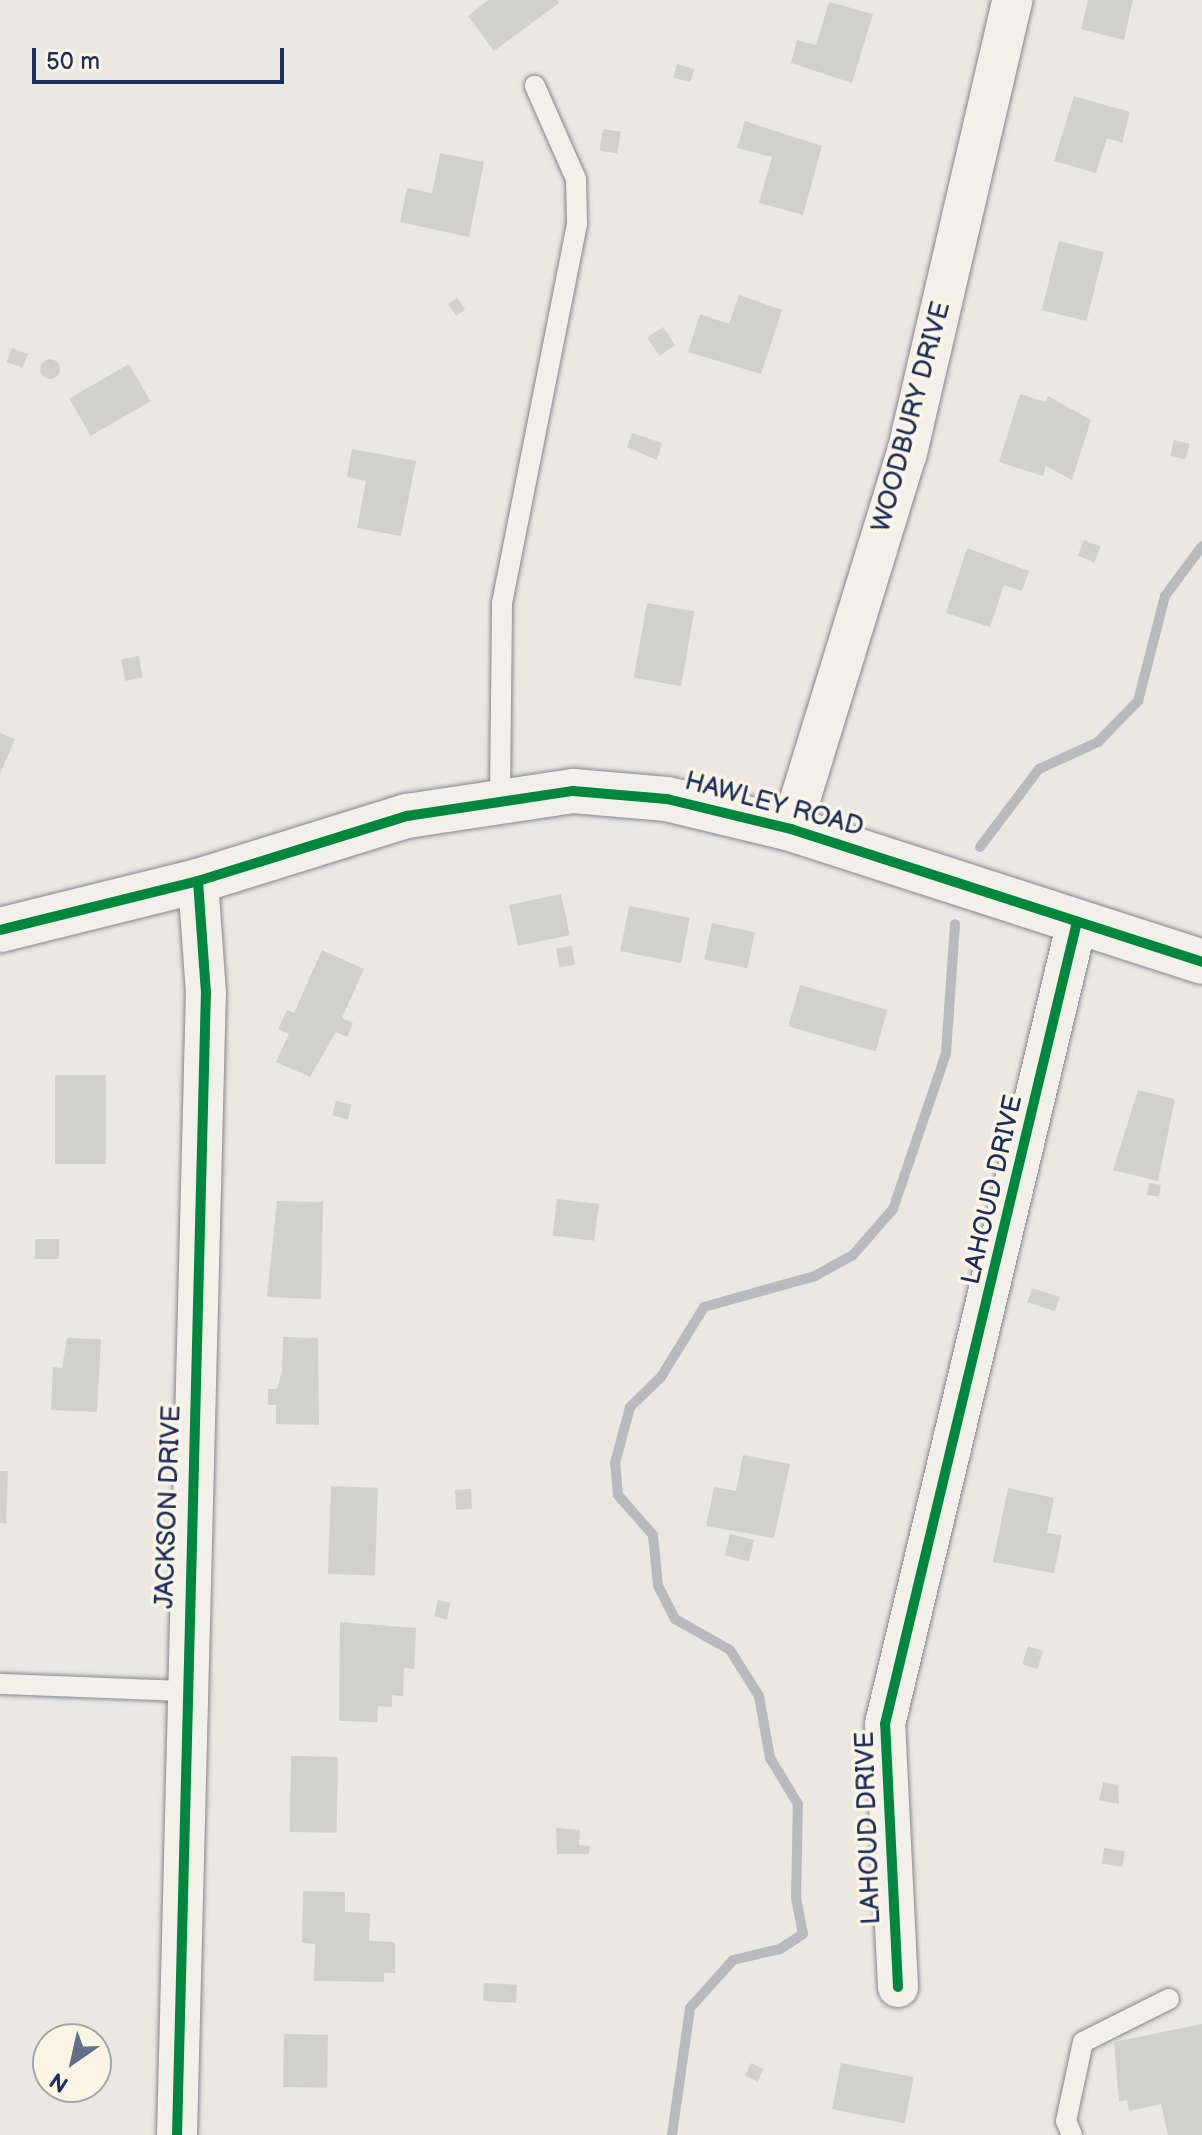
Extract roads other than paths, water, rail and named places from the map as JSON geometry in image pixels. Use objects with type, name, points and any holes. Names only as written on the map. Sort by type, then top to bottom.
[{"type":"street","name":"WOODBURY DRIVE","points":[[791,829],[907,453],[1012,0]]},
{"type":"street","name":"HAWLEY ROAD","points":[[0,930],[198,881],[407,816],[500,797],[573,791],[667,799],[791,829],[1202,962]]},
{"type":"street","name":"JACKSON DRIVE","points":[[177,2135],[206,993],[198,881]]},
{"type":"street","name":"LAHOUD DRIVE","points":[[898,1987],[885,1724],[1077,922]]},
{"type":"lane","points":[[500,797],[502,603],[577,223],[576,179],[535,86]]},
{"type":"lane","points":[[0,1684],[186,1691]]},
{"type":"lane","points":[[1072,2135],[1066,2121],[1083,2042],[1169,1999]]},
{"type":"waterway","points":[[980,847],[1039,769],[1098,742],[1138,701],[1165,596],[1202,546]]},
{"type":"waterway","points":[[672,2135],[690,2008],[733,1960],[780,1949],[803,1934],[796,1897],[798,1804],[770,1758],[759,1696],[730,1650],[675,1619],[658,1585],[653,1535],[618,1495],[615,1463],[630,1407],[661,1377],[704,1307],[815,1276],[853,1255],[893,1209],[946,1053],[955,924]]}]
